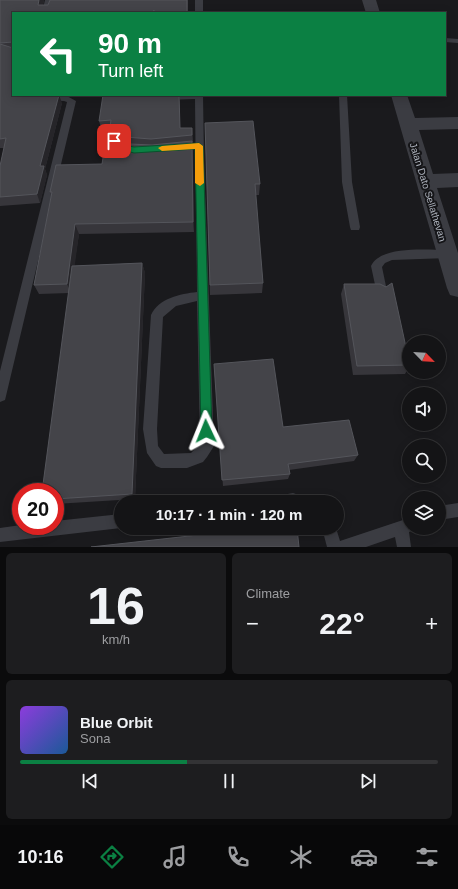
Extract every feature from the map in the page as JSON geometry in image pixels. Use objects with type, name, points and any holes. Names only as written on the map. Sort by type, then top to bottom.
[{"type":"street","points":[[369,0],[373,12]]},
{"type":"street","name":"Jalan Dato Sellathevan","points":[[400,96],[424,124],[441,181],[448,254],[458,288]]},
{"type":"street","points":[[424,124],[458,123]]},
{"type":"lane","points":[[46,12],[49,0]]},
{"type":"lane","points":[[199,0],[199,12]]},
{"type":"lane","points":[[446,40],[458,41]]},
{"type":"lane","points":[[0,396],[72,101],[65,98],[28,96]]},
{"type":"lane","points":[[157,97],[199,96],[195,146],[202,296],[207,446],[202,455],[193,460],[161,461],[152,448],[150,428],[157,314],[164,306],[184,298],[202,296]]},
{"type":"lane","points":[[343,96],[347,182],[355,227]]},
{"type":"lane","points":[[381,291],[376,266],[382,260],[391,256],[448,254]]},
{"type":"lane","points":[[446,512],[458,510]]},
{"type":"lane","points":[[0,535],[114,521]]},
{"type":"lane","points":[[343,547],[402,527]]},
{"type":"lane","points":[[331,535],[334,547]]},
{"type":"lane","points":[[404,547],[405,535]]},
{"type":"building","points":[[0,0],[39,0],[38,5],[48,5],[50,0],[187,0],[187,12],[154,12],[154,10],[153,12],[12,12],[12,42],[0,43]]},
{"type":"building","points":[[0,44],[12,48],[12,96],[59,96],[40,166],[44,166],[37,194],[0,197],[0,166],[6,138],[0,139]]},
{"type":"building","points":[[103,96],[179,96],[180,128],[192,128],[192,135],[151,139],[125,137],[114,128],[110,127],[111,120],[99,121]]},
{"type":"building","points":[[253,121],[260,184],[255,184],[263,283],[210,285],[205,123]]},
{"type":"building","points":[[107,133],[113,139],[130,144],[152,145],[192,141],[193,222],[75,224],[67,284],[34,285],[56,165],[102,164]]},
{"type":"building","points":[[142,263],[132,494],[64,498],[64,483],[43,483],[72,266]]},
{"type":"building","points":[[392,283],[403,335],[402,335],[402,365],[357,366],[344,284],[380,284],[386,287]]},
{"type":"building","points":[[273,359],[283,427],[349,420],[358,455],[288,464],[290,474],[222,480],[214,364]]},
{"type":"building","points":[[198,535],[298,535],[299,547],[91,547]]},
{"type":"slow traffic","points":[[162,148],[199,146],[200,183]]},
{"type":"route","points":[[114,141],[121,148],[134,150],[199,146],[206,431]]}]
